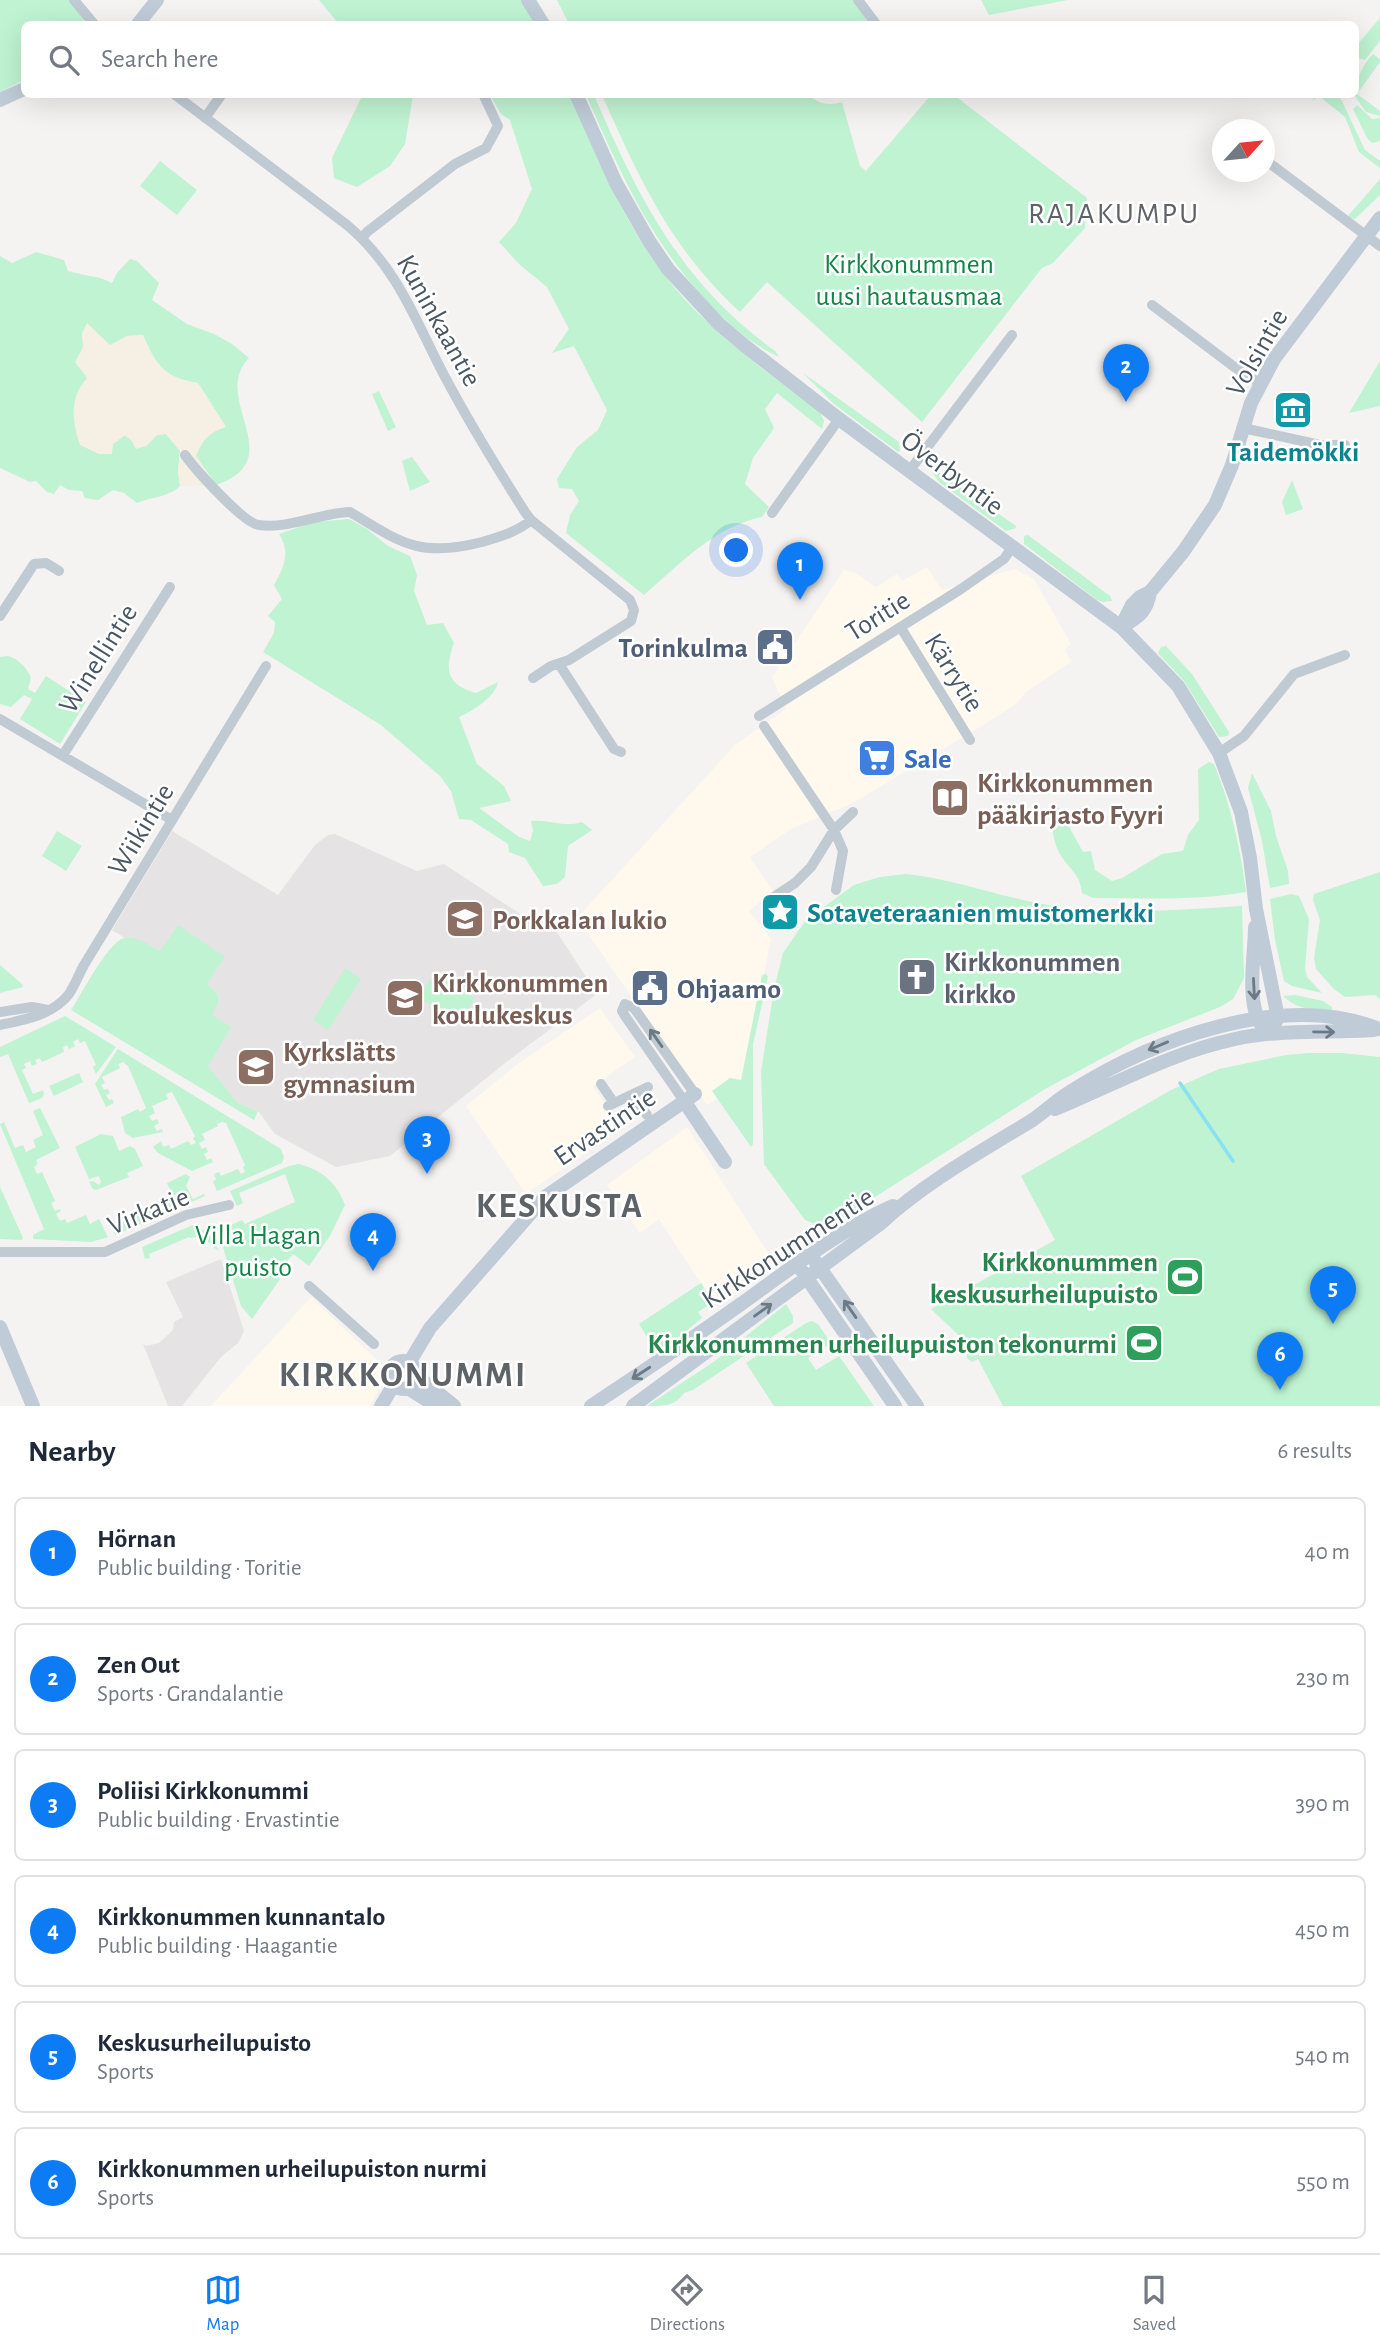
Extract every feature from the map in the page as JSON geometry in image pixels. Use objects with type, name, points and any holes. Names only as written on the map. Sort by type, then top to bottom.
[{"type":"street","points":[[74,0],[92,21]]},
{"type":"street","points":[[139,21],[157,0]]},
{"type":"street","points":[[528,0],[541,21]]},
{"type":"street","points":[[858,0],[874,21]]},
{"type":"street","points":[[0,100],[21,90]]},
{"type":"street","name":"Kuninkaantie","points":[[178,98],[362,238],[386,264],[460,404],[531,520],[630,600],[634,610],[631,621],[559,664]]},
{"type":"street","points":[[205,118],[219,98]]},
{"type":"street","points":[[362,238],[455,164],[486,148],[498,126],[485,98]]},
{"type":"street","name":"Överbyntie","points":[[578,98],[631,212],[668,269],[719,324],[839,419],[1121,627],[1178,686],[1219,753],[1234,790],[1246,833],[1256,909],[1278,1018]]},
{"type":"street","points":[[1275,167],[1380,246]]},
{"type":"street","name":"Volsintie","points":[[1121,627],[1143,613],[1150,592],[1183,552],[1215,505],[1232,465],[1259,383],[1380,218]]},
{"type":"street","points":[[1152,305],[1259,383]]},
{"type":"street","points":[[910,470],[1012,335]]},
{"type":"street","points":[[772,513],[839,419]]},
{"type":"street","points":[[1243,428],[1320,445],[1345,445]]},
{"type":"street","points":[[185,455],[192,466],[246,519],[261,526],[350,512],[406,544],[445,550],[501,536],[523,527],[531,520]]},
{"type":"street","name":"Toritie","points":[[833,829],[761,721],[1004,559],[1013,546]]},
{"type":"street","points":[[0,616],[34,564],[46,563],[59,571]]},
{"type":"street","name":"Winellintie","points":[[63,755],[170,587]]},
{"type":"street","name":"Kärrytie","points":[[901,628],[970,740]]},
{"type":"street","points":[[1219,753],[1244,736],[1294,674],[1309,666],[1345,655]]},
{"type":"street","points":[[533,678],[559,664],[614,749],[621,752]]},
{"type":"street","name":"Wiikintie","points":[[0,1025],[32,1018],[68,995],[266,666]]},
{"type":"street","points":[[0,719],[172,820]]},
{"type":"street","points":[[774,897],[811,867],[833,829],[851,812]]},
{"type":"street","points":[[833,829],[843,851],[836,890]]},
{"type":"street","name":"Överbyntie","points":[[1256,909],[1253,992],[1257,1020]]},
{"type":"street","points":[[689,1097],[625,1016],[622,1011],[625,1004],[634,1008],[689,1097],[725,1162]]},
{"type":"street","points":[[0,1012],[32,1007],[48,1010]]},
{"type":"street","name":"Kirkkonummentie","points":[[1041,1115],[1066,1093],[1151,1049],[1204,1030],[1257,1020],[1335,1017],[1379,1029]]},
{"type":"street","points":[[1257,1020],[1269,1033],[1278,1018]]},
{"type":"street","name":"Kirkkonummentie","points":[[591,1406],[683,1346],[797,1264],[816,1261],[881,1223],[905,1201],[1041,1115],[1170,1057],[1236,1039],[1269,1033],[1379,1029]]},
{"type":"street","points":[[601,1084],[611,1105],[648,1087]]},
{"type":"street","points":[[632,1095],[646,1115]]},
{"type":"street","name":"Ervastintie","points":[[406,1383],[389,1378],[390,1369],[396,1363],[409,1363],[430,1328],[545,1197],[689,1097]]},
{"type":"street","name":"Virkatie","points":[[0,1252],[105,1252],[186,1215],[229,1205]]},
{"type":"street","points":[[816,1261],[917,1406]]},
{"type":"street","name":"Kirkkonummentie","points":[[633,1406],[807,1278],[816,1261]]},
{"type":"street","points":[[797,1264],[895,1406]]},
{"type":"street","points":[[309,1286],[374,1343]]},
{"type":"street","points":[[0,1327],[33,1406]]},
{"type":"street","points":[[381,1406],[406,1383],[415,1368],[409,1363]]},
{"type":"street","points":[[406,1383],[436,1406]]},
{"type":"street","points":[[406,1383],[454,1406]]},
{"type":"shaded area","points":[[927,567],[942,590],[1015,569],[1034,579],[1071,644],[1065,650],[1071,662],[1026,692],[1016,704],[975,730],[853,803],[791,829],[750,857],[773,891],[749,911],[771,939],[742,1081],[707,1105],[577,918],[735,745],[786,709],[772,677],[844,570],[855,573],[876,587],[897,574],[902,581]]},
{"type":"shaded area","name":"Kirkkonummen koulukeskus","points":[[172,831],[278,895],[315,845],[328,835],[335,834],[417,871],[444,864],[545,930],[553,926],[597,994],[505,1063],[390,1156],[336,1167],[275,1134],[258,1111],[238,1103],[208,1066],[211,1015],[219,1001],[217,993],[207,983],[135,939],[125,938],[112,930]]},
{"type":"shaded area","points":[[600,1008],[635,1057],[593,1086],[621,1128],[526,1194],[466,1106],[519,1063]]},
{"type":"shaded area","points":[[687,1127],[772,1259],[771,1265],[713,1302],[659,1219],[640,1233],[607,1185]]},
{"type":"shaded area","points":[[221,1259],[244,1331],[238,1343],[221,1357],[182,1406],[168,1406],[143,1344],[146,1346],[159,1343],[173,1330],[174,1322],[183,1317],[166,1282]]},
{"type":"shaded area","points":[[311,1297],[381,1364],[379,1389],[370,1406],[211,1406]]},
{"type":"green space","points":[[0,0],[69,0],[85,21],[21,21],[21,82],[0,92]]},
{"type":"green space","points":[[319,0],[521,0],[535,21],[336,21]]},
{"type":"green space","points":[[557,0],[854,0],[867,21],[568,21]]},
{"type":"green space","points":[[981,0],[1068,0],[989,15]]},
{"type":"green space","points":[[1380,18],[1380,41],[1365,60],[1359,58],[1359,42]]},
{"type":"green space","points":[[1373,54],[1380,59],[1359,91],[1359,76]]},
{"type":"green space","points":[[1359,95],[1380,111],[1380,116],[1366,112],[1356,98]]},
{"type":"green space","points":[[361,98],[413,98],[405,144],[390,166],[357,187],[334,178],[332,158]]},
{"type":"green space","points":[[492,98],[571,98],[628,219],[674,287],[707,322],[762,369],[820,412],[824,421],[822,429],[777,393],[765,409],[774,428],[753,458],[745,484],[769,507],[762,517],[714,537],[644,595],[566,533],[570,515],[579,501],[572,489],[559,488],[557,479],[577,447],[598,430],[607,410],[574,346],[552,353],[569,329],[547,287],[520,265],[499,242],[516,223],[532,189],[510,120],[501,114]]},
{"type":"green space","points":[[587,98],[595,98],[646,204],[688,267],[713,297],[779,357],[738,331],[684,275],[651,226],[623,176]]},
{"type":"green space","name":"Kirkkonummen uusi hautausmaa","points":[[603,98],[814,98],[824,103],[842,102],[860,166],[866,171],[928,98],[958,98],[1087,198],[1085,228],[1053,263],[1042,268],[922,422],[767,282],[740,312],[716,288],[676,238],[629,155]]},
{"type":"green space","points":[[1321,98],[1340,98],[1365,150],[1380,161],[1380,168],[1359,152],[1345,117]]},
{"type":"green space","points":[[1357,105],[1372,119],[1380,118],[1380,141],[1372,143],[1367,138],[1353,109]]},
{"type":"green space","points":[[160,161],[197,190],[177,215],[140,186]]},
{"type":"green space","points":[[1380,179],[1380,195],[1355,219],[1347,217]]},
{"type":"green space","points":[[36,252],[64,260],[68,271],[112,283],[130,259],[137,261],[159,283],[152,300],[187,324],[232,344],[249,358],[239,374],[238,391],[249,444],[248,460],[238,474],[216,485],[196,456],[207,437],[226,427],[198,383],[169,374],[157,362],[143,335],[127,336],[110,346],[82,334],[87,378],[111,454],[113,444],[125,435],[146,446],[157,435],[166,434],[180,451],[180,486],[176,490],[137,503],[124,493],[113,490],[98,500],[85,498],[82,491],[69,490],[60,485],[54,494],[47,492],[36,481],[30,482],[0,468],[0,256],[12,263]]},
{"type":"green space","points":[[1380,361],[1380,406],[1349,413]]},
{"type":"green space","points":[[803,373],[899,442],[900,451],[834,404]]},
{"type":"green space","points":[[379,391],[396,427],[388,431],[372,394]]},
{"type":"green space","points":[[412,457],[430,482],[410,491],[402,461]]},
{"type":"green space","points":[[934,469],[1016,528],[1006,531],[939,482],[932,472]]},
{"type":"green space","points":[[1292,480],[1303,509],[1286,515],[1282,502]]},
{"type":"green space","points":[[349,519],[388,546],[410,556],[417,575],[414,591],[427,625],[443,623],[454,643],[449,669],[454,681],[466,690],[476,693],[498,682],[488,698],[459,717],[477,764],[504,786],[511,801],[479,808],[519,837],[530,841],[533,831],[531,821],[568,824],[582,822],[592,830],[568,846],[565,877],[557,884],[543,886],[525,858],[509,852],[508,844],[471,820],[459,819],[451,791],[440,776],[381,725],[263,652],[274,633],[275,622],[268,616],[282,599],[274,585],[285,560],[285,547],[279,534],[313,522]]},
{"type":"green space","points":[[1028,535],[1110,596],[1112,601],[1097,600],[1024,544],[1024,536]]},
{"type":"green space","points":[[1166,646],[1192,674],[1229,732],[1228,736],[1219,737],[1184,681],[1158,653],[1161,647]]},
{"type":"green space","points":[[8,656],[19,662],[27,671],[31,678],[28,689],[35,693],[46,676],[86,702],[60,744],[20,719],[32,699],[24,695],[11,707],[0,704],[0,657]]},
{"type":"green space","points":[[1209,762],[1214,764],[1230,811],[1246,892],[1170,898],[1093,898],[1082,893],[1077,876],[1060,854],[1053,836],[1056,803],[1083,852],[1091,851],[1095,870],[1112,881],[1122,878],[1162,854],[1183,851],[1188,835],[1199,820],[1198,769]]},
{"type":"green space","points":[[1252,773],[1271,811],[1288,871],[1289,884],[1270,888],[1262,841],[1248,788]]},
{"type":"green space","points":[[57,831],[82,846],[66,871],[42,856]]},
{"type":"green space","points":[[1380,872],[1380,999],[1375,995],[1345,997],[1316,969],[1314,958],[1320,920],[1313,900],[1314,894]]},
{"type":"green space","points":[[906,874],[1030,902],[1071,908],[1144,911],[1242,906],[1244,978],[1233,999],[1220,1007],[1136,1040],[1045,1089],[826,1228],[805,1220],[764,1164],[761,1072],[774,989],[783,953],[806,920],[854,885],[880,877]]},
{"type":"green space","points":[[1291,894],[1299,896],[1309,919],[1305,968],[1307,977],[1322,993],[1292,986],[1284,981],[1270,899]]},
{"type":"green space","points":[[178,925],[225,957],[207,983],[217,993],[219,1001],[212,1015],[231,1027],[208,1066],[238,1103],[258,1111],[254,1120],[71,1010],[103,959],[118,942],[129,937],[160,951]]},
{"type":"green space","points":[[0,965],[22,984],[23,987],[0,993]]},
{"type":"green space","points":[[345,968],[361,979],[328,1030],[313,1020]]},
{"type":"green space","points":[[434,973],[475,998],[460,1023],[419,998]]},
{"type":"green space","points":[[766,974],[768,977],[753,1044],[751,1147],[712,1091],[730,1078],[741,1080],[762,975]]},
{"type":"green space","points":[[1295,995],[1323,1001],[1332,1007],[1332,1010],[1300,1007],[1283,996]]},
{"type":"green space","points":[[65,1016],[116,1047],[96,1074],[93,1067],[96,1065],[85,1041],[80,1043],[78,1039],[73,1042],[75,1046],[69,1049],[67,1045],[63,1047],[64,1052],[42,1062],[40,1058],[35,1060],[37,1064],[32,1066],[30,1061],[24,1064],[26,1068],[22,1070],[33,1094],[43,1090],[44,1094],[42,1098],[29,1103],[8,1054],[0,1057],[0,1047]]},
{"type":"green space","points":[[118,1049],[281,1149],[284,1157],[282,1163],[217,1191],[213,1182],[216,1179],[214,1174],[219,1172],[221,1176],[238,1169],[241,1174],[245,1172],[245,1165],[226,1123],[222,1122],[202,1134],[205,1140],[199,1143],[202,1149],[206,1147],[208,1152],[204,1154],[207,1160],[211,1158],[213,1162],[192,1171],[158,1153],[153,1147],[161,1141],[163,1147],[169,1145],[171,1149],[188,1141],[191,1145],[196,1143],[172,1092],[166,1094],[168,1099],[152,1106],[155,1113],[149,1116],[152,1121],[157,1119],[159,1123],[154,1126],[157,1131],[162,1129],[163,1132],[133,1138],[125,1133],[121,1117],[146,1108],[128,1066],[123,1062],[118,1064],[120,1068],[102,1077],[105,1083],[101,1085],[104,1090],[108,1089],[110,1093],[106,1095],[114,1103],[106,1107],[95,1084]]},
{"type":"green space","name":"Kirkkonummen keskusurheilupuisto","points":[[1309,1053],[1380,1057],[1380,1406],[1003,1406],[978,1359],[972,1362],[967,1358],[966,1351],[971,1347],[931,1309],[1055,1240],[1021,1176],[1171,1090],[1219,1069]]},
{"type":"green space","points":[[79,1073],[83,1082],[54,1096],[49,1086]]},
{"type":"green space","points":[[40,1108],[60,1148],[36,1160],[38,1164],[34,1167],[37,1174],[42,1172],[55,1201],[51,1203],[55,1211],[61,1211],[56,1214],[60,1221],[65,1219],[67,1223],[86,1215],[90,1224],[99,1219],[108,1237],[91,1242],[33,1239],[33,1235],[44,1229],[0,1124],[4,1122],[15,1148],[23,1145],[26,1152],[36,1147],[33,1140],[43,1135],[33,1111]]},
{"type":"green space","points":[[101,1134],[113,1136],[119,1151],[130,1146],[135,1149],[143,1166],[127,1173],[129,1177],[96,1190],[89,1182],[93,1181],[99,1185],[99,1176],[89,1179],[75,1147]]},
{"type":"green space","name":"Villa Hagan puisto","points":[[299,1164],[328,1178],[345,1205],[330,1236],[309,1266],[293,1254],[282,1267],[284,1270],[280,1279],[252,1319],[241,1306],[221,1241],[208,1225],[225,1228],[242,1220],[245,1224],[295,1202],[285,1174],[239,1193],[243,1203],[237,1206],[230,1191]]},
{"type":"green space","points":[[186,1174],[190,1177],[186,1186],[193,1199],[204,1194],[205,1196],[115,1235],[110,1225],[115,1223],[117,1227],[123,1224],[121,1219],[163,1199],[165,1204],[170,1202],[168,1197],[172,1194],[167,1183]]},
{"type":"green space","points":[[0,1187],[23,1238],[22,1240],[0,1239]]},
{"type":"green space","points":[[195,1224],[211,1236],[219,1251],[203,1239],[189,1237],[149,1254],[150,1258],[145,1259],[142,1247]]},
{"type":"green space","points":[[701,1283],[713,1302],[698,1312],[702,1318],[658,1354],[639,1324]]},
{"type":"green space","points":[[786,1304],[793,1316],[793,1323],[693,1390],[684,1393],[677,1401],[647,1406],[715,1361]]},
{"type":"green space","points":[[812,1321],[818,1324],[831,1343],[808,1358],[816,1370],[839,1356],[874,1406],[774,1406],[746,1363]]},
{"type":"sand","points":[[87,323],[110,345],[127,336],[143,335],[157,362],[169,374],[198,383],[226,427],[207,437],[196,456],[216,485],[180,486],[180,451],[166,434],[157,435],[146,446],[136,449],[124,435],[113,444],[112,454],[99,454],[80,445],[74,410],[77,393],[87,378],[75,362],[83,347],[82,333]]},
{"type":"waterway","points":[[1180,1083],[1233,1161]]},
{"type":"place","name":"Zen Out","points":[[1126,402]]},
{"type":"place","name":"Taidemökki","points":[[1293,410]]},
{"type":"place","name":"Hörnan","points":[[800,600]]},
{"type":"place","name":"Torinkulma","points":[[775,647]]},
{"type":"place","name":"Sale","points":[[877,758]]},
{"type":"place","name":"Kirkkonummen pääkirjasto Fyyri","points":[[950,798]]},
{"type":"place","name":"Sotaveteraanien muistomerkki","points":[[780,912]]},
{"type":"place","name":"Porkkalan lukio","points":[[465,919]]},
{"type":"place","name":"Kirkkonummen kirkko","points":[[917,977]]},
{"type":"place","name":"Ohjaamo","points":[[650,988]]},
{"type":"place","name":"Kirkkonummen koulukeskus","points":[[405,998]]},
{"type":"place","name":"Kyrkslätts gymnasium","points":[[256,1067]]},
{"type":"place","name":"Poliisi Kirkkonummi","points":[[427,1174]]},
{"type":"place","name":"Kirkkonummen kunnantalo","points":[[373,1271]]},
{"type":"place","name":"Kirkkonummen keskusurheilupuisto","points":[[1185,1277]]},
{"type":"place","name":"Keskusurheilupuisto","points":[[1333,1324]]},
{"type":"place","name":"Kirkkonummen urheilupuiston tekonurmi","points":[[1144,1343]]},
{"type":"place","name":"Kirkkonummen urheilupuiston nurmi","points":[[1280,1390]]},
{"type":"district","name":"RAJAKUMPU","points":[[1114,213]]},
{"type":"district","name":"KESKUSTA","points":[[560,1205]]},
{"type":"district","name":"KIRKKONUMMI","points":[[403,1374]]}]
